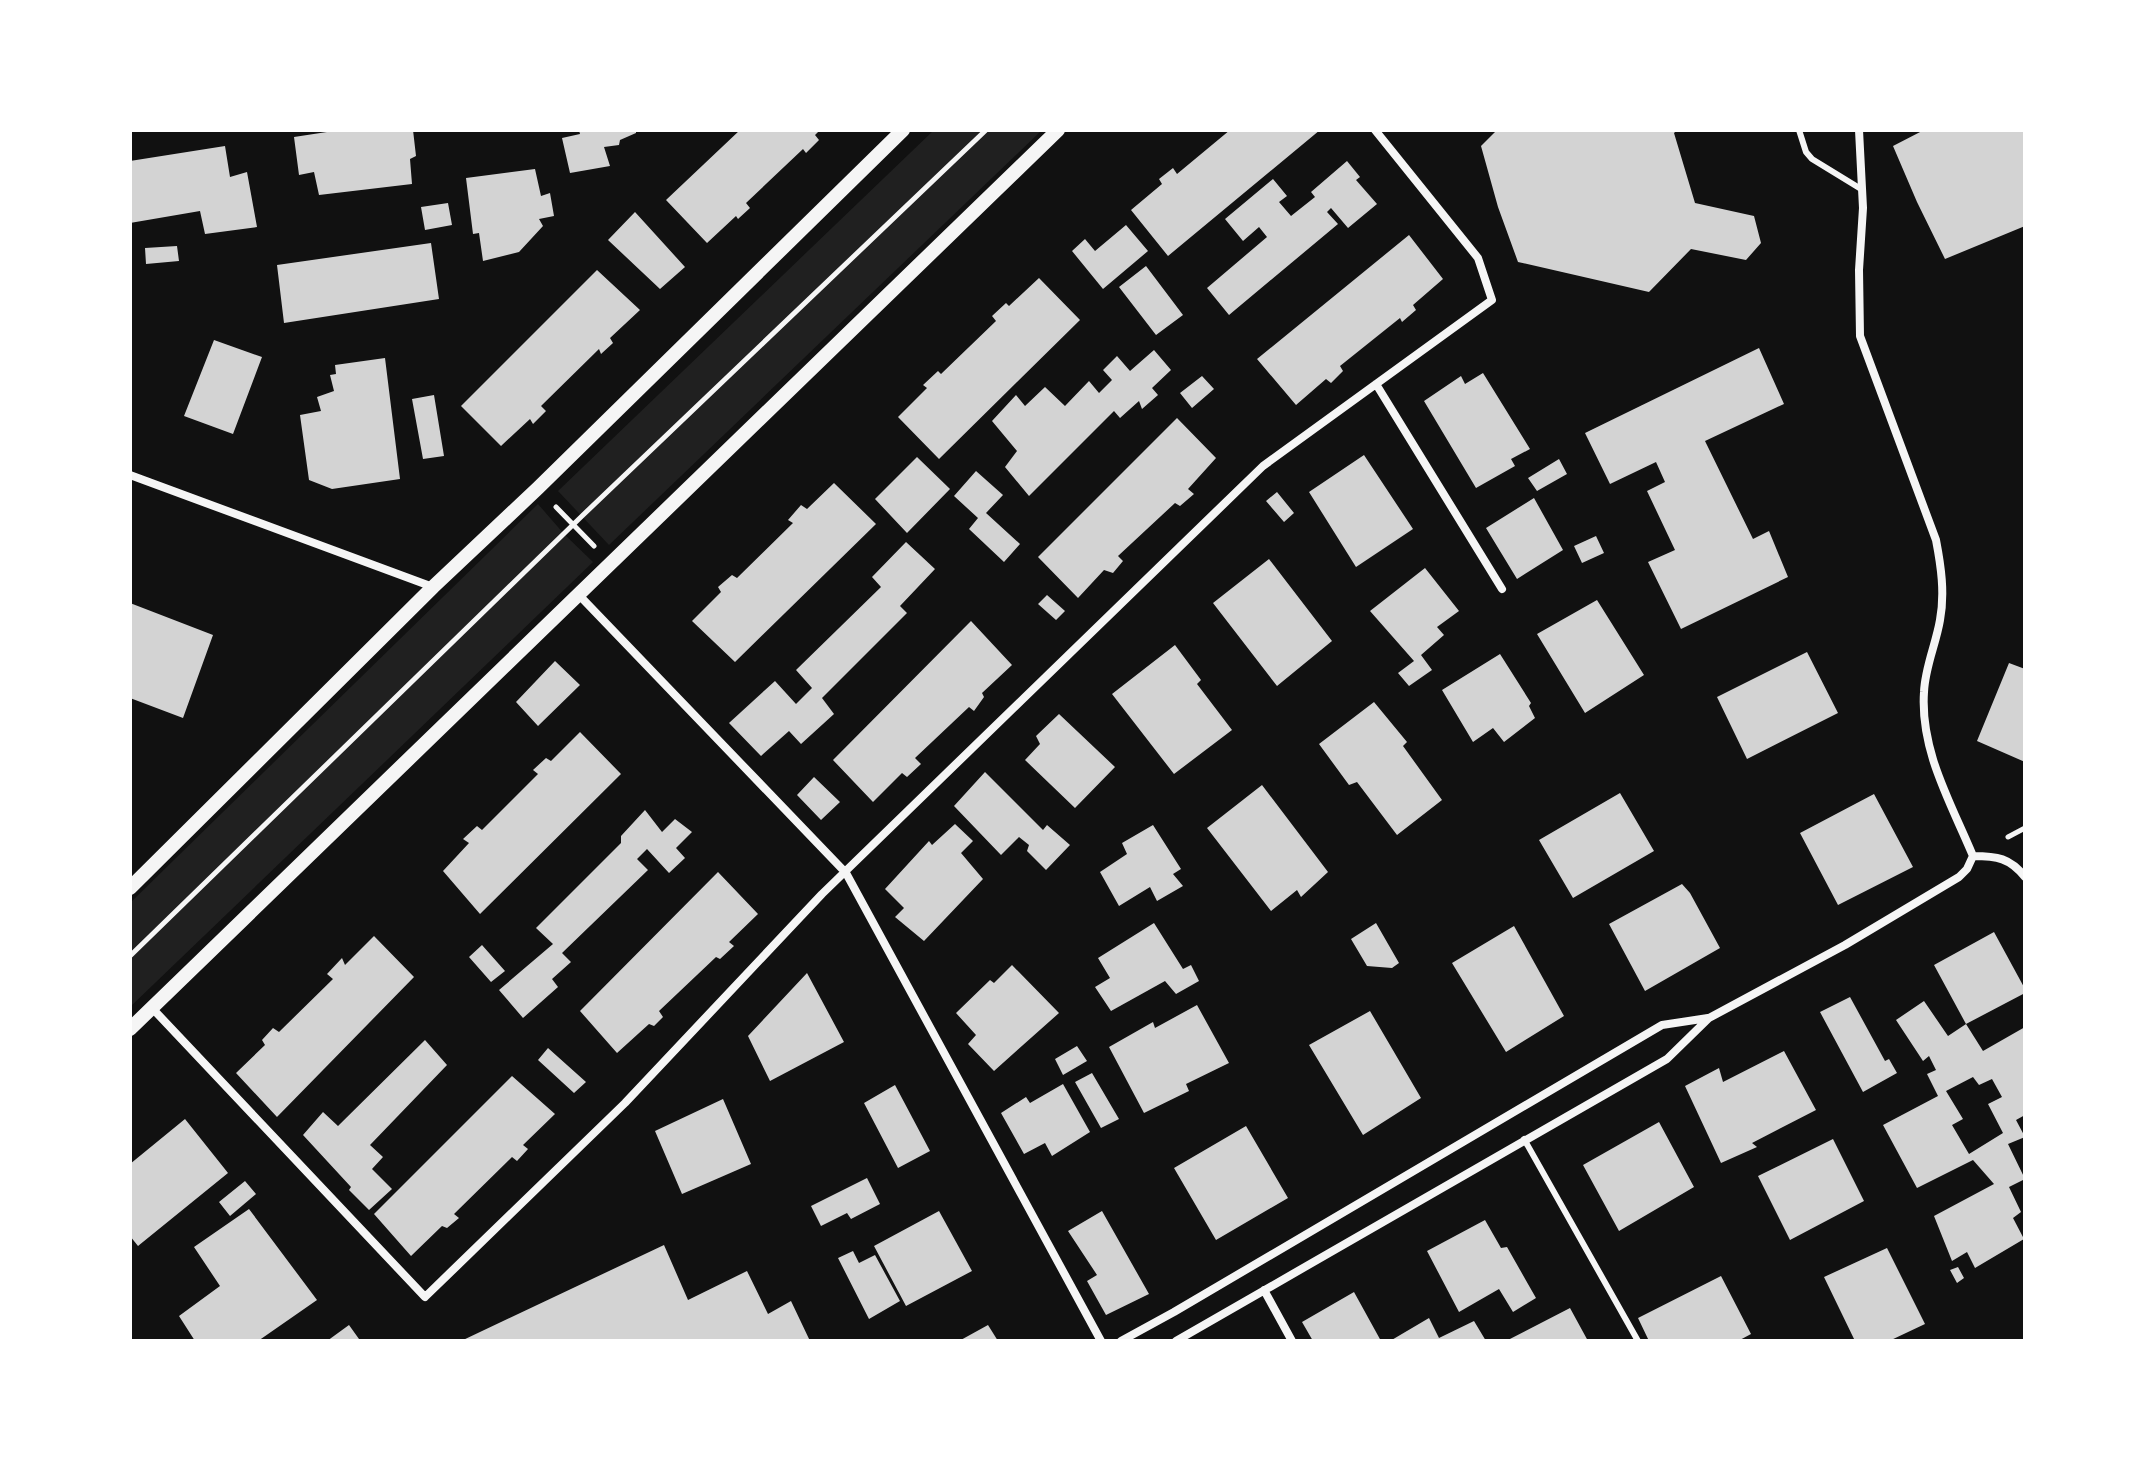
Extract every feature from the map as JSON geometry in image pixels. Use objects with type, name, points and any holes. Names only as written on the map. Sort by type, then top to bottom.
[{"type":"street","points":[[130,888],[433,587],[903,130]]},
{"type":"street","points":[[130,1029],[1058,130]]},
{"type":"street","points":[[152,1008],[425,1297],[625,1103],[822,894],[1263,466],[1492,300],[1478,258],[1375,130]]},
{"type":"street","points":[[1176,1341],[1667,1059],[1709,1018],[1845,945],[1959,877],[1967,869],[1973,856],[1933,763],[1924,728],[1928,663],[1943,601],[1936,540],[1860,336],[1859,270],[1863,208],[1859,130]]},
{"type":"street","points":[[1376,384],[1502,589]]},
{"type":"street","points":[[130,475],[433,587]]},
{"type":"street","points":[[577,593],[846,873],[1101,1341]]},
{"type":"street","points":[[1973,856],[2011,862],[2025,877]]},
{"type":"street","points":[[1121,1341],[1662,1025],[1709,1018]]},
{"type":"street","points":[[1264,1290],[1292,1341]]},
{"type":"lane","points":[[1799,130],[1806,152],[1812,159],[1861,189]]},
{"type":"lane","points":[[1524,1139],[1638,1341]]},
{"type":"path","points":[[130,956],[986,130]]},
{"type":"path","points":[[538,488],[609,563]]},
{"type":"shaded area","points":[[934,130],[1042,130],[609,545],[558,491]]},
{"type":"shaded area","points":[[538,504],[593,562],[130,1007],[130,903]]},
{"type":"building","points":[[340,130],[413,130],[416,156],[410,159],[412,184],[319,195],[314,172],[299,175],[294,137]]},
{"type":"building","points":[[579,130],[636,130],[636,133],[620,140],[619,145],[604,147],[610,166],[570,173],[562,138],[580,134]]},
{"type":"building","points":[[740,130],[820,130],[815,135],[819,140],[806,153],[803,149],[746,203],[750,208],[738,219],[736,216],[707,243],[666,200]]},
{"type":"building","points":[[1230,130],[1320,130],[1168,256],[1131,210],[1162,184],[1159,179],[1173,168],[1177,174]]},
{"type":"building","points":[[1497,130],[1677,130],[1674,133],[1695,203],[1754,216],[1761,243],[1746,260],[1691,249],[1649,292],[1518,262],[1481,146]]},
{"type":"building","points":[[1924,130],[2025,130],[2025,226],[1945,259],[1893,146]]},
{"type":"building","points":[[225,146],[230,177],[247,172],[257,227],[205,234],[200,211],[130,223],[130,161]]},
{"type":"building","points":[[1347,161],[1360,177],[1356,180],[1377,204],[1348,228],[1331,208],[1327,212],[1338,224],[1229,315],[1207,288],[1267,237],[1259,227],[1243,241],[1225,219],[1273,179],[1287,196],[1279,202],[1291,216],[1315,197],[1311,192]]},
{"type":"building","points":[[535,169],[541,196],[550,193],[554,216],[539,219],[543,226],[519,252],[483,261],[479,233],[473,234],[466,178]]},
{"type":"building","points":[[448,203],[452,225],[425,230],[421,207]]},
{"type":"building","points":[[635,212],[685,267],[660,289],[608,240]]},
{"type":"building","points":[[1126,225],[1148,251],[1103,289],[1072,251],[1085,239],[1095,251]]},
{"type":"building","points":[[1409,235],[1443,279],[1413,305],[1416,310],[1402,322],[1400,318],[1340,366],[1343,371],[1331,383],[1326,379],[1296,405],[1257,359]]},
{"type":"building","points":[[431,243],[439,299],[284,323],[277,265]]},
{"type":"building","points":[[177,246],[179,261],[146,264],[145,248]]},
{"type":"building","points":[[1146,266],[1183,315],[1156,335],[1119,287]]},
{"type":"building","points":[[597,270],[640,310],[610,338],[613,343],[601,354],[599,349],[541,406],[546,411],[533,424],[530,419],[501,446],[461,406]]},
{"type":"building","points":[[1039,278],[1080,320],[939,459],[898,417],[927,388],[923,385],[938,371],[941,374],[996,321],[992,316],[1006,303],[1009,306]]},
{"type":"building","points":[[214,340],[262,357],[233,434],[184,416]]},
{"type":"building","points":[[1759,348],[1784,404],[1705,441],[1753,539],[1769,531],[1788,577],[1681,629],[1648,562],[1675,550],[1647,491],[1665,482],[1656,462],[1610,484],[1585,433]]},
{"type":"building","points":[[1154,350],[1171,370],[1152,388],[1158,395],[1142,409],[1139,401],[1120,418],[1114,411],[1029,496],[1005,467],[1017,451],[992,421],[1016,395],[1025,406],[1045,387],[1065,406],[1089,381],[1099,393],[1112,380],[1103,370],[1117,356],[1130,371]]},
{"type":"building","points":[[385,358],[400,479],[332,489],[309,480],[300,415],[321,411],[317,397],[334,391],[330,375],[336,374],[335,365]]},
{"type":"building","points":[[1483,373],[1530,449],[1511,459],[1515,466],[1476,488],[1424,401],[1461,376],[1465,384]]},
{"type":"building","points":[[1202,376],[1214,389],[1192,408],[1180,393]]},
{"type":"building","points":[[434,395],[444,456],[423,459],[412,399]]},
{"type":"building","points":[[1177,418],[1216,458],[1188,489],[1194,494],[1180,506],[1175,503],[1118,556],[1123,561],[1113,573],[1104,570],[1078,598],[1038,557]]},
{"type":"building","points":[[1364,455],[1413,529],[1356,567],[1309,492]]},
{"type":"building","points":[[917,457],[950,489],[907,533],[875,499]]},
{"type":"building","points":[[1559,459],[1567,474],[1537,491],[1528,478]]},
{"type":"building","points":[[976,471],[1003,495],[986,513],[1020,544],[1004,562],[969,529],[978,518],[954,496]]},
{"type":"building","points":[[834,483],[876,524],[735,662],[692,621],[721,592],[718,587],[732,575],[737,578],[793,523],[788,520],[801,505],[807,509]]},
{"type":"building","points":[[1277,492],[1294,513],[1284,522],[1266,501]]},
{"type":"building","points":[[1534,498],[1563,550],[1517,579],[1486,528]]},
{"type":"building","points":[[1596,536],[1604,553],[1582,563],[1574,546]]},
{"type":"building","points":[[906,542],[935,569],[900,606],[907,613],[822,698],[834,714],[801,744],[789,731],[761,756],[729,723],[775,681],[796,704],[812,688],[796,670],[881,587],[872,577]]},
{"type":"building","points":[[1269,559],[1332,641],[1277,686],[1213,603]]},
{"type":"building","points":[[1425,568],[1459,611],[1437,627],[1444,635],[1421,655],[1432,670],[1409,686],[1398,673],[1414,661],[1370,611]]},
{"type":"building","points":[[1047,595],[1065,611],[1056,620],[1038,604]]},
{"type":"building","points":[[1597,600],[1644,675],[1585,713],[1537,634]]},
{"type":"building","points":[[130,603],[213,635],[183,718],[130,698]]},
{"type":"building","points":[[971,621],[1012,665],[982,693],[984,697],[974,711],[969,707],[915,758],[921,764],[907,777],[902,773],[873,802],[833,760]]},
{"type":"building","points":[[1175,645],[1201,680],[1197,684],[1232,730],[1174,774],[1112,694]]},
{"type":"building","points":[[1807,652],[1838,713],[1747,759],[1717,697]]},
{"type":"building","points":[[1500,654],[1531,703],[1529,706],[1535,718],[1504,742],[1493,728],[1473,742],[1442,690]]},
{"type":"building","points":[[555,661],[580,685],[538,726],[516,702]]},
{"type":"building","points":[[2009,663],[2025,669],[2025,762],[1977,741]]},
{"type":"building","points":[[1374,702],[1407,742],[1403,746],[1442,800],[1397,835],[1357,782],[1349,785],[1319,744]]},
{"type":"building","points":[[1059,714],[1115,767],[1075,808],[1025,760],[1040,744],[1036,736]]},
{"type":"building","points":[[580,732],[621,774],[480,914],[443,871],[469,843],[463,839],[477,826],[482,830],[538,774],[533,770],[546,758],[551,761]]},
{"type":"building","points":[[985,772],[1043,830],[1047,825],[1070,845],[1046,870],[1027,851],[1029,845],[1019,837],[1001,855],[954,806]]},
{"type":"building","points":[[814,777],[840,802],[821,820],[797,795]]},
{"type":"building","points":[[1262,785],[1328,872],[1301,897],[1297,890],[1271,911],[1207,828]]},
{"type":"building","points":[[1620,793],[1654,851],[1573,898],[1539,840]]},
{"type":"building","points":[[1874,794],[1913,867],[1838,905],[1800,833]]},
{"type":"building","points":[[645,810],[662,832],[675,819],[692,832],[676,848],[685,858],[669,873],[647,849],[637,859],[648,870],[562,953],[571,962],[552,979],[558,987],[523,1018],[499,990],[553,944],[536,928],[621,843],[621,836]]},
{"type":"building","points":[[955,824],[973,841],[961,853],[983,879],[924,941],[895,917],[904,908],[885,889],[929,841],[932,845]]},
{"type":"building","points":[[1153,825],[1181,869],[1173,874],[1183,886],[1157,901],[1150,887],[1119,906],[1100,872],[1127,854],[1122,843]]},
{"type":"building","points":[[718,872],[758,914],[729,942],[734,946],[720,959],[716,957],[659,1011],[663,1017],[654,1026],[649,1024],[617,1053],[580,1011]]},
{"type":"building","points":[[1682,884],[1720,948],[1645,991],[1609,924]]},
{"type":"building","points":[[1154,923],[1183,969],[1191,965],[1199,981],[1176,994],[1165,981],[1111,1011],[1095,987],[1110,978],[1098,958]]},
{"type":"building","points":[[1376,923],[1399,963],[1392,968],[1367,966],[1351,939]]},
{"type":"building","points":[[1514,926],[1564,1016],[1506,1052],[1452,963]]},
{"type":"building","points":[[1994,932],[2025,993],[1966,1024],[1934,965]]},
{"type":"building","points":[[374,936],[414,977],[277,1117],[236,1073],[265,1045],[262,1040],[273,1028],[279,1032],[333,979],[327,974],[342,958],[345,965]]},
{"type":"building","points":[[482,945],[505,971],[491,982],[469,957]]},
{"type":"building","points":[[1012,965],[1059,1013],[994,1071],[968,1044],[976,1035],[956,1013],[990,980],[994,983]]},
{"type":"building","points":[[807,973],[844,1042],[770,1081],[748,1036]]},
{"type":"building","points":[[1850,997],[1885,1061],[1889,1059],[1897,1073],[1863,1092],[1820,1012]]},
{"type":"building","points":[[1924,1001],[1948,1036],[1966,1024],[1983,1051],[2025,1027],[2025,1115],[2016,1120],[2025,1137],[2008,1144],[2025,1179],[2009,1187],[2021,1212],[2013,1218],[2024,1239],[1975,1268],[1967,1252],[1952,1261],[1934,1216],[1994,1184],[1973,1160],[1917,1188],[1883,1125],[1938,1096],[1927,1074],[1936,1070],[1929,1056],[1923,1061],[1896,1020]],"holes":[[[1973,1077],[1979,1085],[1992,1079],[2002,1097],[1988,1104],[2003,1133],[1969,1154],[1952,1125],[1963,1119],[1946,1091]]]},
{"type":"building","points":[[1197,1005],[1229,1063],[1186,1084],[1189,1091],[1144,1113],[1109,1047],[1153,1022],[1155,1028]]},
{"type":"building","points":[[1370,1011],[1421,1098],[1363,1135],[1309,1045]]},
{"type":"building","points":[[425,1040],[447,1065],[370,1145],[383,1157],[372,1169],[392,1189],[369,1210],[303,1135],[323,1112],[338,1126]]},
{"type":"building","points":[[1077,1046],[1087,1061],[1063,1075],[1055,1059]]},
{"type":"building","points":[[548,1048],[586,1082],[574,1093],[538,1060]]},
{"type":"building","points":[[1784,1051],[1816,1110],[1752,1143],[1757,1147],[1721,1163],[1685,1086],[1719,1068],[1723,1082]]},
{"type":"building","points":[[1092,1073],[1119,1119],[1101,1128],[1075,1082]]},
{"type":"building","points":[[512,1076],[555,1114],[523,1145],[528,1149],[517,1161],[512,1157],[454,1214],[459,1218],[447,1228],[442,1226],[411,1256],[374,1214]]},
{"type":"building","points":[[1063,1084],[1090,1132],[1052,1156],[1045,1143],[1024,1154],[1001,1113],[1026,1097],[1030,1103]]},
{"type":"building","points":[[895,1085],[930,1151],[898,1168],[864,1103]]},
{"type":"building","points":[[723,1099],[751,1164],[682,1194],[655,1131]]},
{"type":"building","points":[[185,1119],[228,1173],[138,1246],[130,1236],[130,1164]]},
{"type":"building","points":[[1659,1122],[1694,1187],[1619,1231],[1583,1165]]},
{"type":"building","points":[[1246,1126],[1288,1198],[1216,1240],[1174,1168]]},
{"type":"building","points":[[1833,1139],[1864,1201],[1790,1240],[1758,1176]]},
{"type":"building","points":[[867,1178],[880,1204],[851,1219],[847,1213],[821,1226],[811,1206]]},
{"type":"building","points":[[245,1181],[256,1194],[230,1216],[219,1202]]},
{"type":"building","points":[[249,1209],[317,1300],[258,1341],[195,1341],[179,1316],[220,1286],[194,1247]]},
{"type":"building","points":[[939,1211],[972,1271],[906,1306],[874,1246]]},
{"type":"building","points":[[1102,1211],[1149,1294],[1106,1315],[1087,1281],[1097,1275],[1068,1231]]},
{"type":"building","points":[[1485,1220],[1501,1248],[1507,1247],[1536,1298],[1513,1312],[1499,1289],[1459,1312],[1427,1251]]},
{"type":"building","points":[[664,1245],[688,1300],[747,1271],[768,1314],[791,1301],[810,1341],[461,1341]]},
{"type":"building","points":[[1887,1248],[1925,1324],[1889,1341],[1855,1341],[1824,1277]]},
{"type":"building","points":[[853,1251],[859,1263],[875,1255],[900,1301],[869,1319],[838,1258]]},
{"type":"building","points":[[1958,1267],[1964,1278],[1957,1283],[1950,1270]]},
{"type":"building","points":[[1721,1276],[1751,1334],[1738,1341],[1649,1341],[1638,1318]]},
{"type":"building","points":[[1354,1292],[1381,1341],[1313,1341],[1302,1322]]},
{"type":"building","points":[[1570,1308],[1588,1341],[1506,1341]]},
{"type":"building","points":[[1429,1318],[1439,1338],[1474,1321],[1486,1341],[1390,1341]]},
{"type":"building","points":[[349,1325],[359,1339],[327,1341]]},
{"type":"building","points":[[988,1325],[998,1341],[959,1341]]}]
